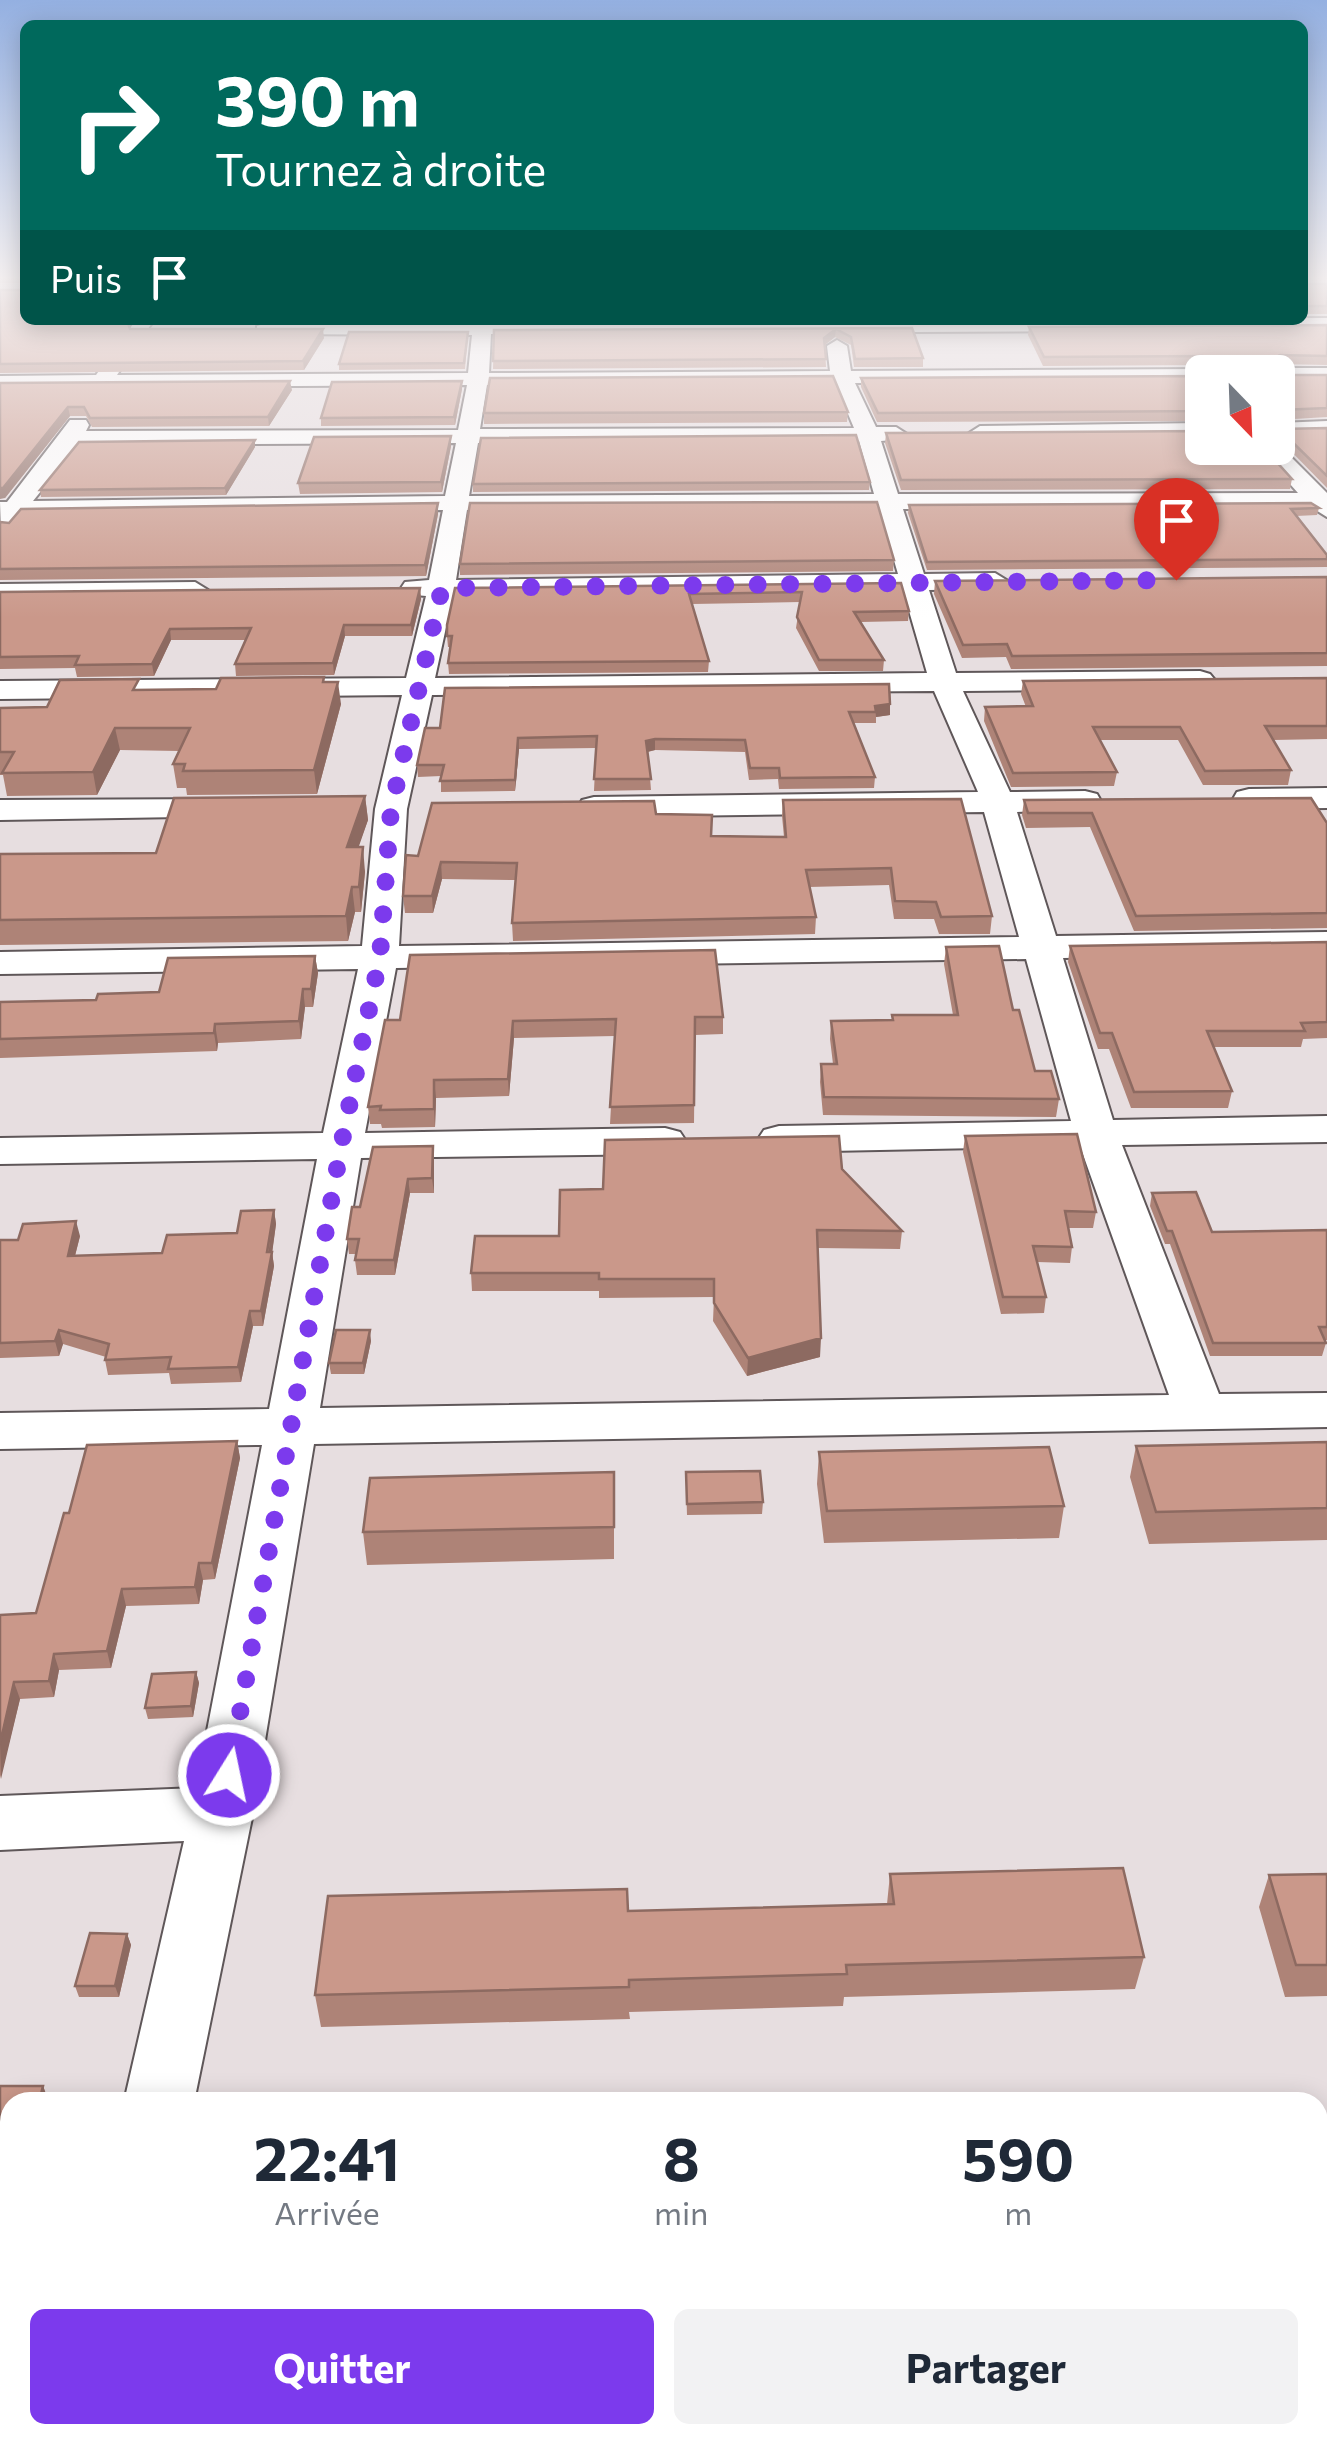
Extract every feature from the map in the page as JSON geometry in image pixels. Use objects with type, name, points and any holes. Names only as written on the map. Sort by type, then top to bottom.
[{"type":"street","points":[[4,515],[78,424],[97,390]]},
{"type":"street","points":[[161,2092],[222,1814],[341,1146],[380,956],[391,809],[442,588],[476,390]]},
{"type":"street","points":[[848,390],[868,435],[944,680],[998,802],[1096,1133],[1201,1414]]},
{"type":"street","points":[[78,424],[468,436],[927,434]]},
{"type":"street","points":[[1295,428],[1327,428]]},
{"type":"street","points":[[966,433],[1185,430]]},
{"type":"street","points":[[1287,465],[1324,503]]},
{"type":"street","points":[[4,515],[457,502],[1324,503]]},
{"type":"street","points":[[384,588],[1031,581]]},
{"type":"street","points":[[0,592],[230,590]]},
{"type":"street","points":[[0,690],[1231,680]]},
{"type":"street","points":[[1211,799],[1327,798]]},
{"type":"street","points":[[565,807],[1114,801]]},
{"type":"street","points":[[0,810],[254,809]]},
{"type":"street","points":[[0,963],[1327,943]]},
{"type":"street","points":[[0,1151],[1327,1129]]},
{"type":"street","points":[[0,1432],[1327,1410]]},
{"type":"street","points":[[0,1823],[222,1814]]},
{"type":"building","points":[[0,390],[284,390],[268,417],[90,418],[84,407],[68,407],[0,488]]},
{"type":"building","points":[[330,390],[460,390],[454,417],[321,418]]},
{"type":"building","points":[[488,390],[839,390],[848,412],[484,413]]},
{"type":"building","points":[[867,390],[1185,390],[1185,411],[878,413]]},
{"type":"building","points":[[1295,390],[1327,390],[1327,408],[1295,409]]},
{"type":"building","points":[[1327,428],[1327,476],[1295,445],[1295,429]]},
{"type":"building","points":[[1185,431],[1185,465],[1279,465],[1292,479],[901,480],[886,433]]},
{"type":"building","points":[[856,435],[870,482],[473,484],[481,438]]},
{"type":"building","points":[[451,436],[441,482],[298,483],[314,437]]},
{"type":"building","points":[[255,440],[225,488],[40,490],[79,442]]},
{"type":"building","points":[[877,502],[894,560],[460,564],[470,503]]},
{"type":"building","points":[[438,503],[425,565],[0,569],[0,522],[9,523],[21,509]]},
{"type":"building","points":[[1311,503],[1319,508],[1291,509],[1327,559],[927,562],[909,505]]},
{"type":"building","points":[[1327,577],[1327,653],[1012,656],[1007,644],[963,645],[935,581]]},
{"type":"building","points":[[901,583],[909,611],[854,612],[884,660],[819,660],[797,617],[802,592],[689,594],[709,661],[448,663],[452,636],[447,636],[447,625],[455,588]]},
{"type":"building","points":[[420,588],[411,625],[344,625],[333,663],[235,664],[251,628],[170,629],[152,664],[75,665],[79,656],[0,657],[0,592]]},
{"type":"building","points":[[324,677],[323,682],[338,682],[314,770],[183,771],[185,764],[173,764],[190,728],[115,728],[93,772],[2,773],[14,752],[0,752],[0,708],[47,707],[60,680],[139,679],[133,690],[216,689],[221,678]]},
{"type":"building","points":[[1327,678],[1327,726],[1265,726],[1291,770],[1205,771],[1180,727],[1093,727],[1117,772],[1013,773],[985,707],[1033,706],[1023,681]]},
{"type":"building","points":[[889,684],[890,704],[875,706],[876,712],[849,712],[875,777],[780,778],[779,768],[750,768],[745,740],[655,739],[646,741],[651,779],[594,779],[597,736],[518,738],[515,780],[440,781],[444,765],[417,765],[425,728],[440,728],[445,688]]},
{"type":"building","points":[[365,796],[347,847],[363,847],[359,887],[352,887],[346,916],[0,920],[0,854],[156,853],[174,798]]},
{"type":"building","points":[[1311,798],[1327,823],[1327,913],[1136,916],[1092,813],[1028,813],[1024,800]]},
{"type":"building","points":[[961,799],[992,916],[941,917],[936,902],[895,901],[891,868],[806,870],[816,917],[512,923],[517,863],[441,862],[432,896],[403,896],[406,855],[418,856],[432,803],[654,801],[656,814],[712,815],[711,836],[786,837],[783,800]]},
{"type":"building","points":[[1327,942],[1327,1022],[1301,1023],[1305,1031],[1207,1031],[1232,1091],[1134,1092],[1112,1033],[1100,1033],[1070,946]]},
{"type":"building","points":[[999,946],[1013,1010],[1019,1010],[1035,1071],[1051,1071],[1059,1099],[824,1097],[821,1064],[837,1064],[831,1021],[893,1020],[892,1015],[958,1015],[946,947]]},
{"type":"building","points":[[715,950],[723,1017],[695,1017],[694,1105],[610,1107],[616,1019],[513,1021],[508,1079],[434,1080],[434,1109],[368,1107],[385,1020],[400,1020],[410,955]]},
{"type":"building","points":[[315,956],[311,989],[303,989],[299,1021],[215,1024],[214,1033],[0,1039],[0,1002],[96,1000],[98,994],[159,992],[168,958]]},
{"type":"building","points":[[1077,1134],[1096,1212],[1065,1211],[1072,1247],[1033,1246],[1046,1297],[1003,1297],[965,1136]]},
{"type":"building","points":[[839,1136],[842,1169],[902,1231],[817,1230],[821,1338],[748,1358],[714,1303],[714,1279],[599,1279],[599,1273],[471,1273],[475,1236],[559,1236],[560,1190],[603,1189],[605,1140]]},
{"type":"building","points":[[433,1146],[432,1178],[408,1179],[394,1260],[355,1260],[359,1239],[347,1239],[352,1207],[360,1207],[373,1147]]},
{"type":"building","points":[[1196,1192],[1212,1232],[1327,1230],[1327,1327],[1319,1327],[1326,1343],[1213,1343],[1172,1231],[1167,1231],[1152,1193]]},
{"type":"building","points":[[274,1210],[267,1252],[272,1252],[261,1311],[250,1311],[238,1367],[168,1369],[171,1357],[105,1360],[109,1344],[59,1330],[55,1341],[0,1343],[0,1240],[18,1240],[23,1224],[76,1221],[68,1256],[162,1253],[167,1235],[237,1233],[241,1211]]},
{"type":"building","points":[[336,1330],[370,1330],[363,1363],[329,1363]]},
{"type":"building","points":[[237,1441],[212,1563],[199,1563],[195,1587],[122,1589],[107,1651],[54,1654],[49,1681],[14,1682],[0,1744],[0,1615],[36,1613],[87,1445]]},
{"type":"building","points":[[1327,1442],[1327,1508],[1156,1512],[1136,1446]]},
{"type":"building","points":[[1049,1447],[1064,1506],[827,1511],[819,1452]]},
{"type":"building","points":[[760,1471],[763,1502],[687,1504],[686,1472]]},
{"type":"building","points":[[614,1472],[614,1527],[363,1532],[370,1478]]},
{"type":"building","points":[[196,1672],[191,1706],[145,1708],[152,1674]]},
{"type":"building","points":[[1123,1868],[1144,1957],[846,1965],[847,1974],[629,1980],[629,1987],[315,1995],[328,1896],[627,1889],[628,1911],[894,1904],[890,1874]]},
{"type":"building","points":[[1327,1874],[1327,1965],[1296,1965],[1269,1875]]},
{"type":"building","points":[[90,1933],[127,1934],[115,1986],[75,1986]]},
{"type":"building","points":[[0,2086],[43,2086],[42,2092],[0,2092]]},
{"type":"route","points":[[229,1775],[341,1146],[380,956],[391,809],[442,588],[1176,580]]}]
